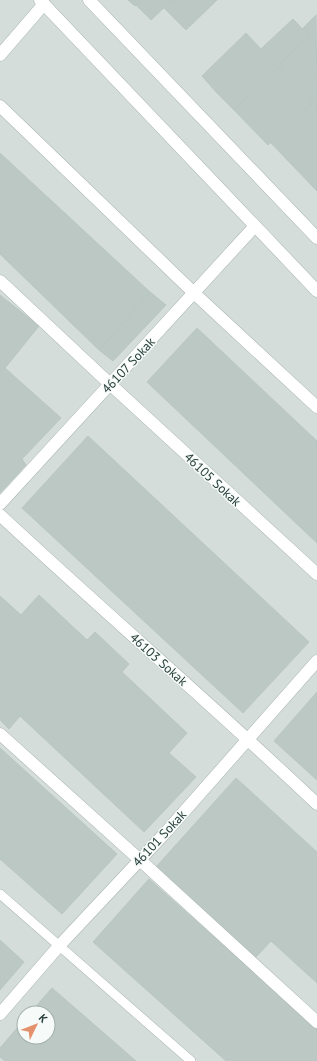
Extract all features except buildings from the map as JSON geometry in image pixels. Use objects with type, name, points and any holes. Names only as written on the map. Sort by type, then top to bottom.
[{"type":"street","points":[[89,0],[317,238]]},
{"type":"street","points":[[0,55],[42,2],[317,290]]},
{"type":"street","points":[[0,106],[194,293],[317,407]]},
{"type":"street","name":"46107 Sokak","points":[[0,504],[255,226]]},
{"type":"street","name":"46105 Sokak","points":[[0,281],[317,574]]},
{"type":"street","name":"46103 Sokak","points":[[0,516],[69,580],[249,740],[317,804]]},
{"type":"street","name":"46101 Sokak","points":[[0,1014],[59,946],[140,860],[249,740],[317,661]]},
{"type":"street","points":[[0,734],[317,1022]]},
{"type":"lane","points":[[0,894],[191,1061]]},
{"type":"shaded area","points":[[0,0],[317,0],[317,1061],[0,1061]]}]
